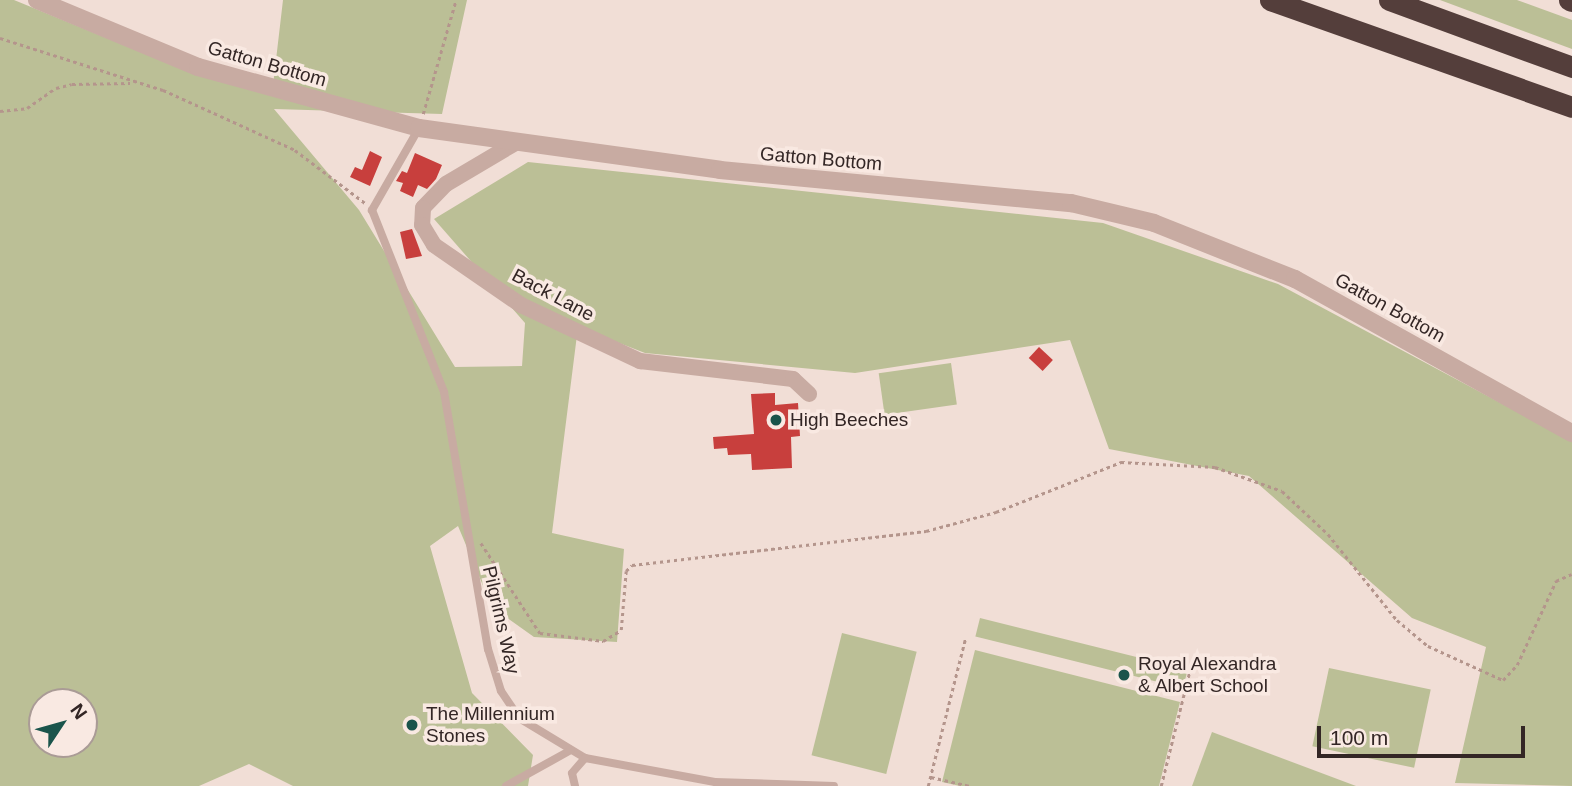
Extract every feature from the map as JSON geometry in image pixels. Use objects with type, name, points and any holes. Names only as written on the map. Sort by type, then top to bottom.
[{"type":"highway","points":[[1270,0],[1572,107]]},
{"type":"highway","points":[[1389,0],[1572,67]]},
{"type":"street","name":"Gatton Bottom","points":[[37,0],[198,67],[419,128],[720,170],[1071,203],[1154,223],[1295,279],[1572,433]]},
{"type":"street","name":"Back Lane","points":[[517,142],[446,184],[423,208],[422,225],[434,245],[521,305],[640,361],[793,379],[809,394]]},
{"type":"lane","points":[[372,210],[419,128]]},
{"type":"lane","name":"Pilgrims Way","points":[[372,210],[436,367],[488,649],[501,691],[519,718],[585,758],[715,782],[834,786]]},
{"type":"lane","points":[[506,786],[571,750]]},
{"type":"lane","points":[[575,786],[572,773],[585,758]]},
{"type":"path","points":[[419,128],[456,0]]},
{"type":"path","points":[[0,38],[163,90],[295,150],[341,181],[372,210]]},
{"type":"path","points":[[0,111],[27,108],[56,88],[72,84],[133,82]]},
{"type":"path","points":[[465,518],[531,625],[552,636],[603,641],[621,630],[626,571],[632,565],[926,531],[996,512],[1121,462],[1215,467],[1282,491],[1328,534],[1397,620],[1428,646],[1479,672],[1503,680],[1517,665],[1556,581],[1572,574]]},
{"type":"path","points":[[928,786],[965,640]]},
{"type":"path","points":[[1161,786],[1191,666]]},
{"type":"path","points":[[931,776],[969,786]]},
{"type":"green space","points":[[0,0],[14,0],[131,48],[272,94],[283,0],[467,0],[442,114],[274,109],[359,210],[455,367],[522,366],[525,323],[434,219],[528,162],[1103,223],[1278,284],[1572,441],[1572,786],[1455,783],[1486,647],[1412,618],[1249,476],[1109,449],[1070,340],[855,373],[645,353],[578,327],[552,533],[624,549],[617,642],[534,637],[492,607],[458,526],[430,546],[472,693],[533,755],[528,786],[293,786],[249,764],[199,786],[0,786]]},
{"type":"green space","points":[[1440,0],[1517,0],[1572,20],[1572,49]]},
{"type":"green space","points":[[951,363],[957,405],[885,415],[879,373]]},
{"type":"green space","points":[[980,618],[1188,670],[1183,688],[975,636]]},
{"type":"green space","points":[[842,633],[917,652],[886,774],[812,755]]},
{"type":"green space","points":[[975,650],[1180,702],[1159,786],[960,786],[942,782]]},
{"type":"green space","points":[[1329,668],[1431,690],[1414,768],[1312,746]]},
{"type":"green space","points":[[1212,732],[1356,786],[1192,786]]},
{"type":"building","points":[[370,151],[382,157],[370,186],[350,177],[355,167],[362,170]]},
{"type":"building","points":[[415,153],[442,165],[436,179],[427,189],[418,185],[413,197],[400,191],[403,183],[396,181],[402,171],[407,173]]},
{"type":"building","points":[[412,229],[422,256],[406,259],[400,232]]},
{"type":"building","points":[[1039,347],[1053,360],[1043,371],[1029,358]]},
{"type":"building","name":"High Beeches","points":[[775,393],[775,405],[798,403],[800,436],[791,437],[792,468],[752,470],[751,454],[728,455],[727,448],[714,449],[713,437],[754,434],[751,394]]},
{"type":"place","name":"High Beeches","points":[[776,420]]},
{"type":"place","name":"Royal Alexandra & Albert School","points":[[1124,675]]},
{"type":"place","name":"The Millennium Stones","points":[[412,725]]}]
